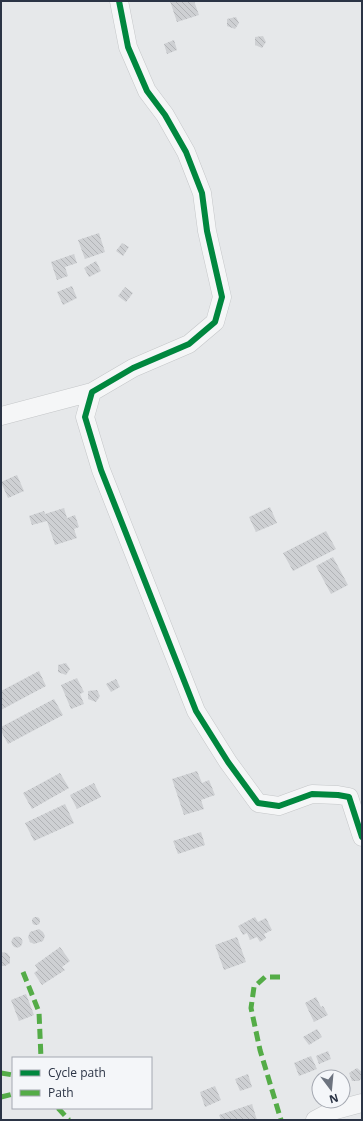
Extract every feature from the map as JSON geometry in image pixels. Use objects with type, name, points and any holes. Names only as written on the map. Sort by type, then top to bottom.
[{"type":"street","points":[[1,416],[92,392],[134,368],[189,344],[215,322],[222,297],[207,231],[202,193],[186,152],[164,115],[147,91],[128,47],[119,1]]},
{"type":"street","points":[[92,392],[85,417],[101,470],[196,711],[228,762],[258,803],[279,806],[312,794],[349,797],[362,837]]},
{"type":"street","points":[[315,1120],[332,1111],[362,1103]]},
{"type":"building","points":[[170,1],[194,1],[199,15],[177,22]]},
{"type":"building","points":[[236,17],[239,23],[235,29],[227,26],[227,19]]},
{"type":"building","points":[[263,36],[266,42],[262,48],[255,45],[255,37]]},
{"type":"building","points":[[174,40],[177,50],[167,54],[164,44]]},
{"type":"building","points":[[99,233],[105,252],[85,259],[78,240]]},
{"type":"building","points":[[122,243],[129,247],[123,256],[116,251]]},
{"type":"building","points":[[74,254],[77,263],[65,267],[68,276],[57,280],[51,262]]},
{"type":"building","points":[[96,261],[101,271],[89,277],[84,268]]},
{"type":"building","points":[[72,286],[77,298],[63,305],[57,292]]},
{"type":"building","points":[[125,287],[133,293],[126,302],[118,296]]},
{"type":"building","points":[[17,475],[24,491],[8,498],[1,482]]},
{"type":"building","points":[[270,507],[277,523],[256,532],[249,517]]},
{"type":"building","points":[[64,508],[67,518],[75,515],[79,527],[74,529],[77,538],[55,545],[47,521],[32,525],[29,516],[44,511],[45,514]]},
{"type":"building","points":[[326,531],[336,549],[293,571],[283,553]]},
{"type":"building","points":[[333,557],[348,585],[331,594],[316,566]]},
{"type":"building","points":[[66,663],[70,669],[66,675],[58,672],[58,665]]},
{"type":"building","points":[[39,671],[46,686],[1,710],[1,691]]},
{"type":"building","points":[[77,678],[84,692],[80,694],[84,704],[71,709],[61,685]]},
{"type":"building","points":[[116,679],[120,687],[111,692],[106,684]]},
{"type":"building","points":[[97,690],[100,696],[96,702],[88,699],[88,691]]},
{"type":"building","points":[[54,699],[63,715],[8,744],[1,731],[1,727]]},
{"type":"building","points":[[197,771],[202,783],[209,780],[215,795],[201,800],[204,809],[184,815],[172,779]]},
{"type":"building","points":[[60,773],[69,788],[32,809],[23,793]]},
{"type":"building","points":[[94,783],[101,797],[77,809],[70,795]]},
{"type":"building","points":[[65,804],[74,823],[34,841],[25,823]]},
{"type":"building","points":[[201,832],[205,845],[178,854],[173,841]]},
{"type":"building","points":[[34,917],[38,917],[40,921],[38,925],[34,925],[32,923],[32,919]]},
{"type":"building","points":[[255,917],[258,922],[266,918],[272,930],[264,934],[266,938],[260,942],[257,937],[250,940],[247,933],[243,935],[238,926]]},
{"type":"building","points":[[39,929],[45,936],[43,941],[34,944],[30,942],[28,937],[30,932]]},
{"type":"building","points":[[15,937],[19,937],[21,938],[21,946],[15,947],[12,944],[12,940]]},
{"type":"building","points":[[237,937],[246,962],[224,970],[215,945]]},
{"type":"building","points":[[60,947],[70,961],[62,967],[65,970],[42,985],[34,973],[38,970],[35,965]]},
{"type":"building","points":[[1,952],[7,953],[10,957],[10,963],[5,966],[1,966]]},
{"type":"building","points":[[26,994],[34,1015],[19,1021],[11,1000]]},
{"type":"building","points":[[316,997],[321,1007],[323,1006],[328,1015],[314,1022],[305,1003]]},
{"type":"building","points":[[317,1029],[322,1037],[309,1045],[303,1037]]},
{"type":"building","points":[[328,1051],[331,1059],[319,1064],[316,1056]]},
{"type":"building","points":[[311,1056],[317,1069],[311,1069],[311,1071],[299,1076],[294,1063]]},
{"type":"building","points":[[357,1068],[362,1072],[362,1078],[359,1081],[352,1081],[351,1072]]},
{"type":"building","points":[[248,1074],[252,1087],[240,1091],[235,1079]]},
{"type":"building","points":[[215,1086],[221,1100],[205,1107],[200,1092]]},
{"type":"building","points":[[252,1104],[257,1120],[221,1120],[219,1115]]},
{"type":"marked path","points":[[23,972],[39,1012],[41,1057]]},
{"type":"marked path","points":[[280,977],[265,977],[254,987],[251,1008],[260,1050],[281,1120]]},
{"type":"marked path","points":[[1,1073],[12,1075]]},
{"type":"marked path","points":[[1,1097],[12,1094]]},
{"type":"marked path","points":[[59,1109],[69,1120]]},
{"type":"cycle path","points":[[119,1],[128,47],[147,91],[165,115],[186,152],[202,193],[207,231],[222,297],[215,322],[189,344],[133,368],[92,392],[85,417],[101,470],[196,711],[228,762],[258,803],[279,806],[312,794],[349,797],[362,837]]}]
